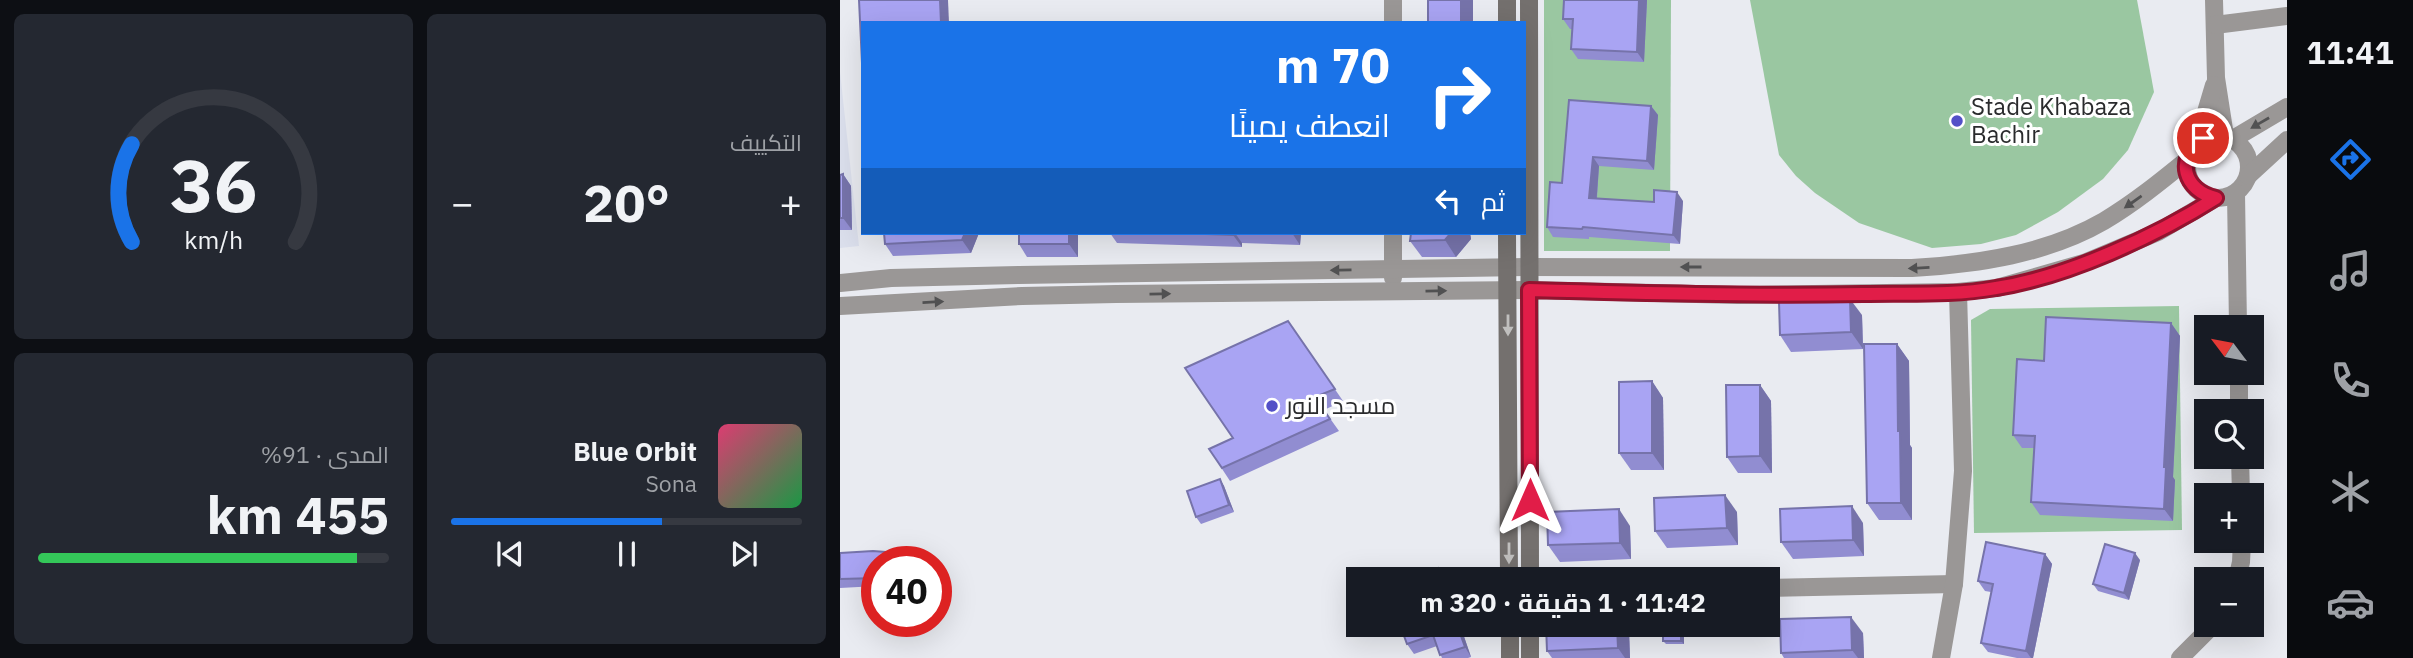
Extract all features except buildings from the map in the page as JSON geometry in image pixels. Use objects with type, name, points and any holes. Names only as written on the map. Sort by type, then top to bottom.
[{"type":"street","points":[[1393,0],[1393,21]]},
{"type":"street","points":[[1507,0],[1507,21]]},
{"type":"street","points":[[1529,0],[1530,567]]},
{"type":"street","points":[[2214,0],[2216,78],[2229,137],[2245,150],[2248,176]]},
{"type":"street","points":[[2215,25],[2287,16]]},
{"type":"street","points":[[2197,142],[2216,78]]},
{"type":"street","points":[[2287,107],[2229,137],[2210,136],[2197,142],[2190,150],[2187,160],[2189,181],[2196,190],[2206,196],[2216,198],[2236,193],[2248,176],[2287,140]]},
{"type":"street","points":[[840,283],[891,278],[1116,273],[1507,267],[1912,268],[1967,264],[2001,258],[2059,241],[2101,222],[2148,192],[2187,160]]},
{"type":"street","points":[[2236,193],[2238,315]]},
{"type":"street","points":[[840,306],[1116,294],[1529,290],[1738,295],[1958,292],[1997,288],[2084,262],[2158,232],[2216,198]]},
{"type":"street","points":[[1393,235],[1393,292]]},
{"type":"street","points":[[1507,235],[1509,567]]},
{"type":"street","points":[[1116,273],[1116,294]]},
{"type":"street","points":[[891,278],[893,304]]},
{"type":"street","points":[[1941,658],[1954,584],[1963,471],[1958,292]]},
{"type":"street","points":[[1780,588],[1954,584]]},
{"type":"street","points":[[1510,637],[1510,658]]},
{"type":"street","points":[[1530,637],[1530,658]]},
{"type":"street","points":[[2180,658],[2201,637]]},
{"type":"shaded area","points":[[840,72],[859,246],[840,248]]},
{"type":"green space","points":[[1544,0],[1671,0],[1670,251],[1544,251]]},
{"type":"green space","name":"Stade Khabaza Bachir","points":[[1750,0],[2137,0],[2154,92],[2128,150],[2103,179],[2058,212],[2016,235],[1981,244],[1932,248],[1859,223],[1815,193],[1796,176],[1779,155]]},
{"type":"green space","points":[[2179,306],[2182,530],[1974,533],[1971,320],[1990,309]]},
{"type":"place","name":"Stade Khabaza Bachir","points":[[1957,121]]},
{"type":"place","name":"مسجد النور","points":[[1272,406]]},
{"type":"route","points":[[1530,500],[1529,290],[1738,295],[1958,292],[1997,288],[2084,262],[2158,232],[2216,198],[2196,190],[2186,171],[2190,150],[2203,138]]}]
